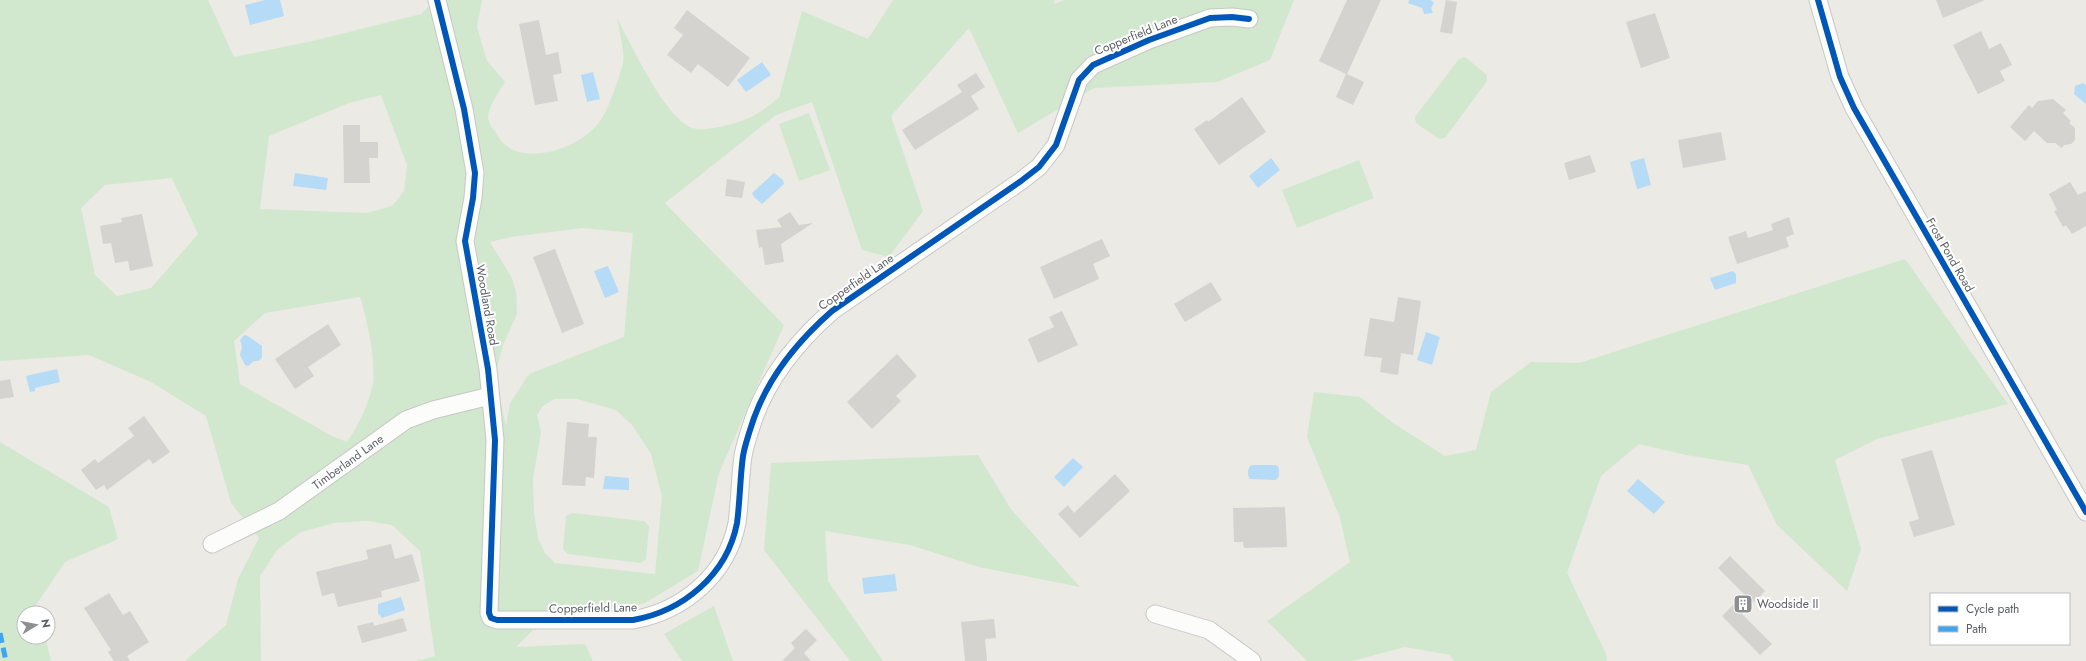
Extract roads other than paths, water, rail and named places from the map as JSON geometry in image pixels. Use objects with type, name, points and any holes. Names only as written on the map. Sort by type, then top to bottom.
[{"type":"street","name":"Woodland Road","points":[[437,0],[464,109],[475,172],[473,198],[465,241],[488,369],[495,440],[489,613],[491,618]]},
{"type":"street","name":"Frost Pond Road","points":[[1818,0],[1840,77],[1854,108],[2086,512]]},
{"type":"street","name":"Copperfield Lane","points":[[491,618],[496,620],[633,620],[649,618],[674,608],[691,596],[706,583],[725,557],[732,540],[737,523],[743,455],[758,410],[782,365],[817,324],[832,311],[1021,181],[1039,167],[1056,145],[1079,80],[1093,64],[1149,40],[1210,18],[1232,17],[1249,19]]},
{"type":"street","name":"Timberland Lane","points":[[212,544],[278,511],[406,420],[433,410],[490,396]]},
{"type":"street","points":[[1156,614],[1210,630],[1252,661]]},
{"type":"water","points":[[265,0],[280,0],[284,16],[250,25],[245,5]]},
{"type":"water","points":[[1409,0],[1431,0],[1434,3],[1431,8],[1433,13],[1424,14],[1422,8],[1408,3]]},
{"type":"water","points":[[762,62],[771,75],[746,92],[737,80]]},
{"type":"water","points":[[593,72],[600,99],[587,102],[581,75]]},
{"type":"water","points":[[2083,83],[2086,85],[2086,104],[2074,94],[2075,86]]},
{"type":"water","points":[[1271,158],[1280,170],[1258,188],[1249,176]]},
{"type":"water","points":[[1644,158],[1651,185],[1637,189],[1630,162]]},
{"type":"water","points":[[295,173],[328,178],[326,190],[293,186]]},
{"type":"water","points":[[774,173],[783,180],[784,184],[762,204],[754,197],[752,193]]},
{"type":"water","points":[[608,266],[619,292],[605,298],[594,271]]},
{"type":"water","points":[[1733,271],[1736,274],[1736,283],[1715,290],[1710,278]]},
{"type":"water","points":[[1426,332],[1440,337],[1432,365],[1417,360]]},
{"type":"water","points":[[244,335],[248,336],[262,346],[262,357],[259,361],[254,361],[248,366],[245,365],[240,355],[242,347],[240,340]]},
{"type":"water","points":[[57,369],[60,382],[35,388],[35,391],[30,392],[26,376]]},
{"type":"water","points":[[1073,458],[1083,467],[1064,487],[1054,477]]},
{"type":"water","points":[[1251,465],[1276,465],[1279,468],[1279,476],[1276,480],[1250,479],[1248,472]]},
{"type":"water","points":[[605,476],[629,478],[629,490],[603,489]]},
{"type":"water","points":[[1638,479],[1665,502],[1654,514],[1627,491]]},
{"type":"water","points":[[895,574],[897,591],[864,594],[862,578]]},
{"type":"water","points":[[401,597],[405,610],[382,618],[378,613],[378,604]]},
{"type":"place","name":"Woodside II","points":[[1743,604]]}]
